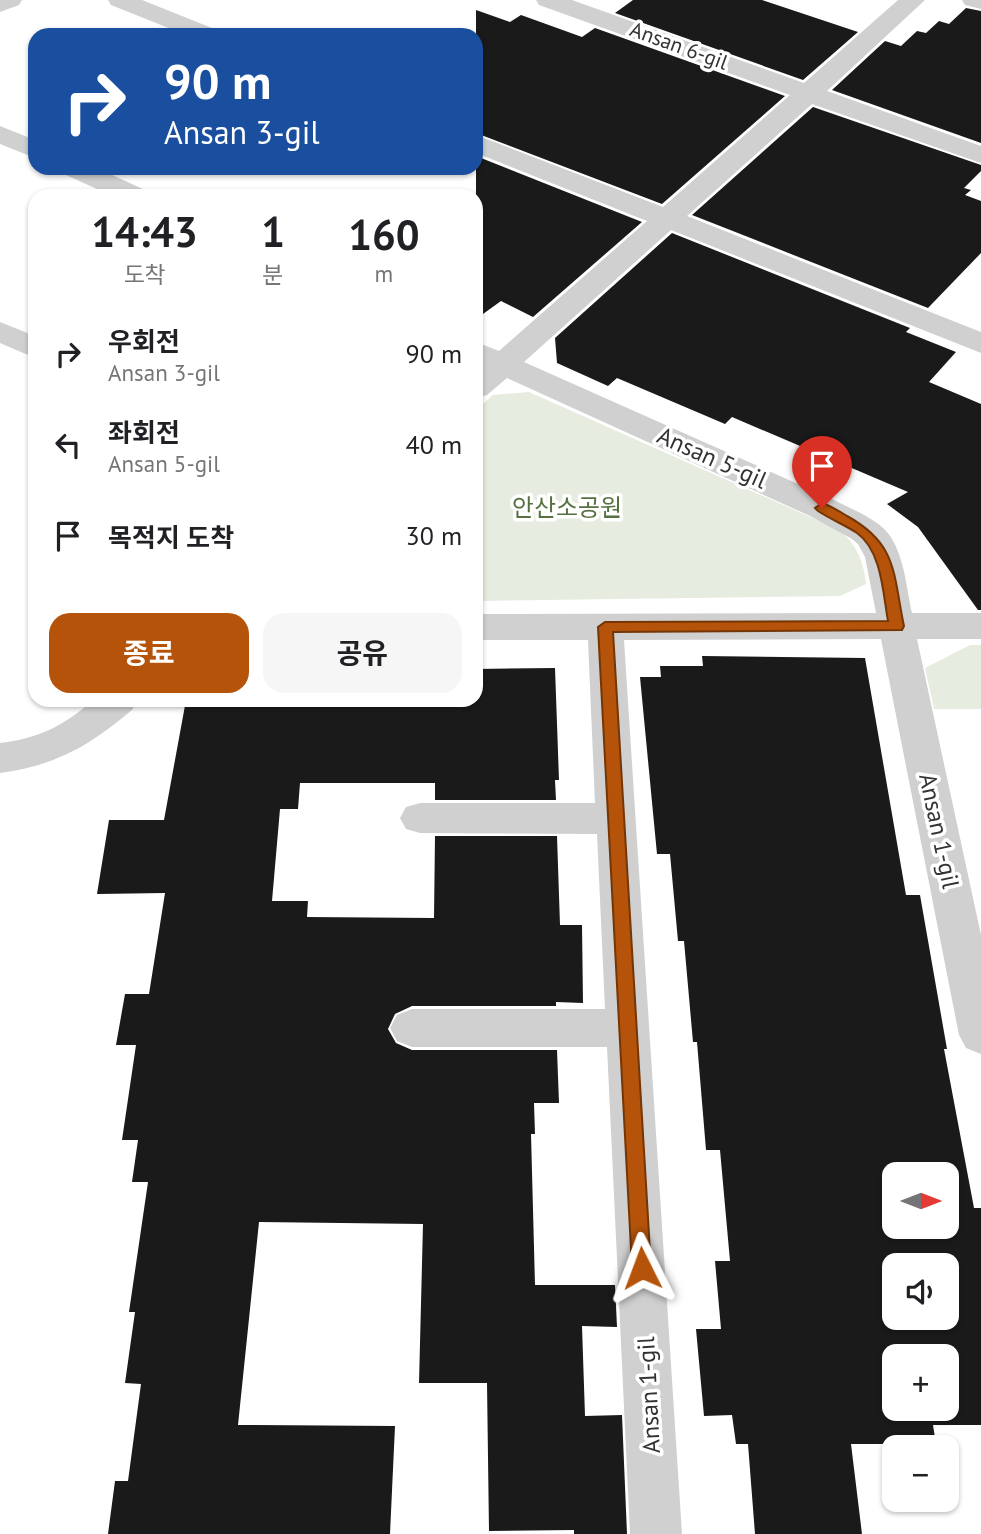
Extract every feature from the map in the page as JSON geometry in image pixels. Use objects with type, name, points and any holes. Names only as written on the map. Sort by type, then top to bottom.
[{"type":"street","points":[[0,5],[10,0]]},
{"type":"street","points":[[120,0],[190,28]]},
{"type":"street","name":"Ansan 6-gil","points":[[548,0],[809,93]]},
{"type":"street","points":[[489,358],[666,219],[913,0]]},
{"type":"street","points":[[974,0],[981,2]]},
{"type":"street","points":[[809,93],[981,155]]},
{"type":"street","points":[[0,134],[28,147]]},
{"type":"street","points":[[483,146],[981,343]]},
{"type":"street","points":[[89,175],[120,189]]},
{"type":"street","points":[[0,331],[28,345]]},
{"type":"street","name":"Ansan 5-gil","points":[[489,358],[822,508],[864,531],[872,537],[882,556],[897,626]]},
{"type":"street","name":"Ansan 1-gil","points":[[897,626],[981,1035]]},
{"type":"street","points":[[483,627],[981,626]]},
{"type":"street","name":"Ansan 1-gil","points":[[605,627],[656,1534]]},
{"type":"street","points":[[0,758],[27,755],[63,743],[110,707]]},
{"type":"street","points":[[420,818],[616,819]]},
{"type":"street","points":[[412,1028],[628,1028]]},
{"type":"green space","name":"안산소공원","points":[[529,392],[835,528],[848,539],[857,552],[866,584],[840,596],[483,601],[483,404],[493,395]]},
{"type":"green space","points":[[970,645],[981,645],[981,709],[934,709],[925,668]]},
{"type":"building","points":[[633,0],[762,0],[858,32],[803,80],[615,13]]},
{"type":"building","points":[[966,8],[981,11],[981,143],[832,90],[885,41],[901,46],[917,31],[926,33],[939,21],[949,24]]},
{"type":"building","points":[[476,10],[510,22],[521,15],[582,37],[595,28],[785,96],[662,204],[483,136],[483,28],[476,28]]},
{"type":"building","points":[[813,107],[981,165],[981,171],[964,188],[971,190],[965,195],[981,201],[981,253],[928,308],[692,215]]},
{"type":"building","points":[[483,159],[642,222],[533,317],[501,301],[483,314],[483,189],[476,189],[476,175],[483,175]]},
{"type":"building","points":[[672,233],[910,328],[906,332],[956,352],[929,382],[981,404],[981,610],[978,610],[918,527],[887,504],[908,492],[732,417],[725,424],[617,378],[608,386],[557,363],[555,338]]},
{"type":"building","points":[[702,656],[865,658],[906,895],[920,895],[947,1049],[944,1049],[974,1208],[981,1208],[981,1425],[933,1425],[935,1435],[882,1435],[882,1444],[851,1444],[862,1534],[755,1534],[748,1444],[736,1444],[732,1415],[704,1416],[696,1329],[721,1329],[715,1261],[730,1261],[720,1150],[706,1150],[697,1042],[693,1042],[684,941],[678,941],[670,854],[657,854],[640,677],[661,677],[660,666],[703,666]]},
{"type":"building","points":[[555,668],[559,780],[555,780],[556,800],[435,800],[435,783],[300,783],[298,809],[280,809],[272,901],[308,901],[307,917],[434,918],[435,836],[557,836],[560,925],[582,925],[583,1003],[556,1002],[556,1006],[412,1006],[395,1014],[388,1029],[396,1043],[412,1050],[557,1050],[559,1103],[534,1103],[535,1134],[531,1134],[535,1285],[615,1285],[617,1327],[582,1326],[585,1416],[622,1415],[627,1534],[574,1534],[574,1530],[489,1531],[487,1383],[419,1383],[423,1224],[259,1222],[238,1425],[395,1426],[390,1534],[108,1534],[115,1481],[128,1481],[141,1384],[125,1383],[135,1312],[129,1312],[148,1182],[132,1182],[138,1140],[122,1140],[136,1045],[116,1045],[125,994],[149,994],[165,893],[97,894],[109,820],[164,820],[185,707],[483,707],[483,669]]},
{"type":"route","points":[[642,1268],[605,627],[897,626],[882,556],[872,537],[822,508]]}]
